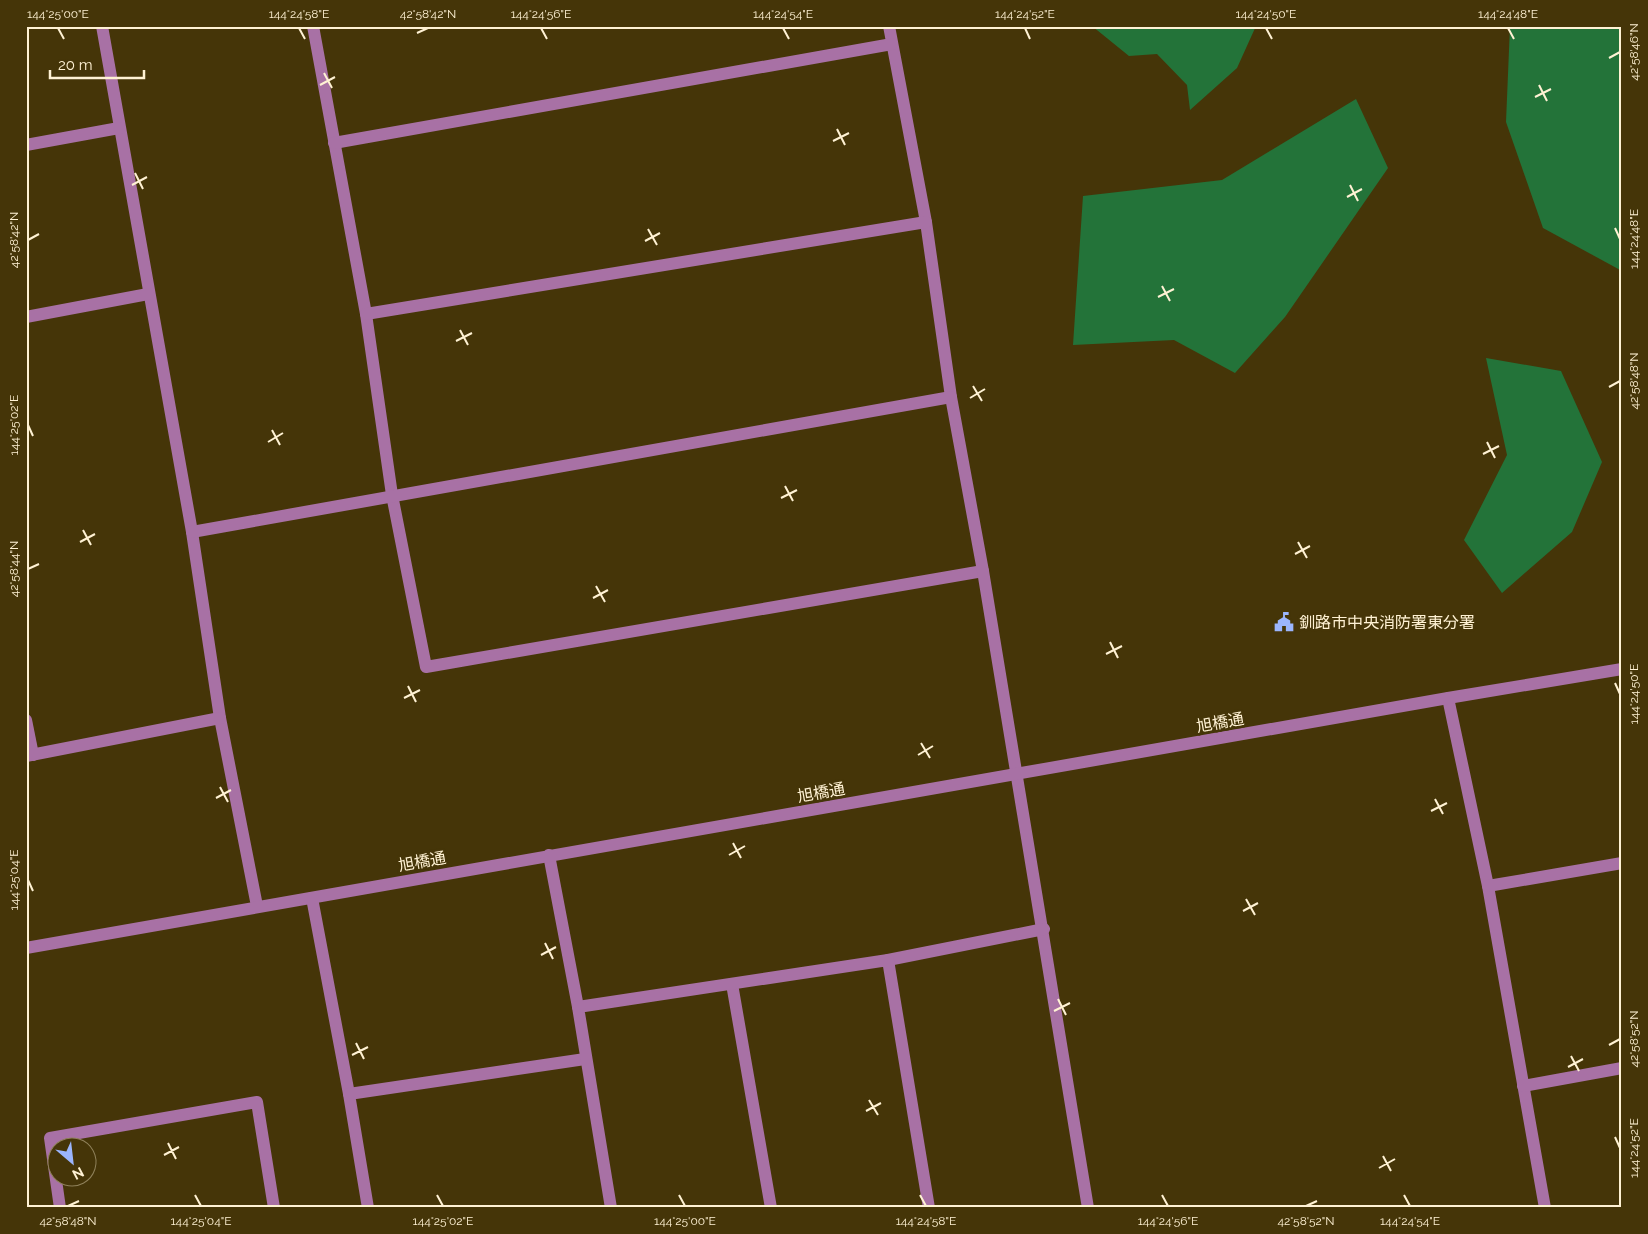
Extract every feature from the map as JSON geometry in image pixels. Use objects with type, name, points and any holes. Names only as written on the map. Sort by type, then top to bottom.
[{"type":"street","points":[[102,26],[118,128],[192,532],[220,718],[257,906]]},
{"type":"street","points":[[313,26],[366,314],[392,495],[426,667],[984,571]]},
{"type":"street","points":[[889,26],[926,222],[951,397],[984,571],[1016,775],[1044,929],[1088,1208]]},
{"type":"street","points":[[334,143],[892,44]]},
{"type":"street","points":[[26,145],[118,128]]},
{"type":"street","points":[[366,314],[926,222]]},
{"type":"street","points":[[26,317],[148,294]]},
{"type":"street","points":[[192,532],[951,397]]},
{"type":"street","name":"旭橋通","points":[[26,948],[257,906],[312,898],[549,855],[1622,669]]},
{"type":"street","points":[[1448,698],[1488,886],[1545,1208]]},
{"type":"street","points":[[26,720],[30,756],[220,718]]},
{"type":"street","points":[[549,855],[578,1007],[585,1059],[611,1208]]},
{"type":"street","points":[[1488,886],[1622,863]]},
{"type":"street","points":[[312,898],[349,1094],[368,1208]]},
{"type":"street","points":[[578,1007],[888,960],[1044,929]]},
{"type":"street","points":[[888,960],[929,1208]]},
{"type":"street","points":[[732,984],[772,1208]]},
{"type":"street","points":[[349,1094],[585,1059]]},
{"type":"street","points":[[1523,1086],[1622,1068]]},
{"type":"street","points":[[60,1208],[50,1138],[257,1102],[274,1208]]},
{"type":"green space","points":[[1092,26],[1256,26],[1237,68],[1190,110],[1187,85],[1157,54],[1129,56]]},
{"type":"green space","points":[[1510,26],[1622,26],[1622,271],[1543,228],[1506,122]]},
{"type":"green space","points":[[1356,99],[1388,168],[1285,317],[1235,373],[1174,340],[1073,345],[1083,196],[1222,180]]},
{"type":"green space","points":[[1486,358],[1561,371],[1602,462],[1572,532],[1502,593],[1464,540],[1507,455]]},
{"type":"place","name":"釧路市中央消防署東分署","points":[[1284,622]]}]
